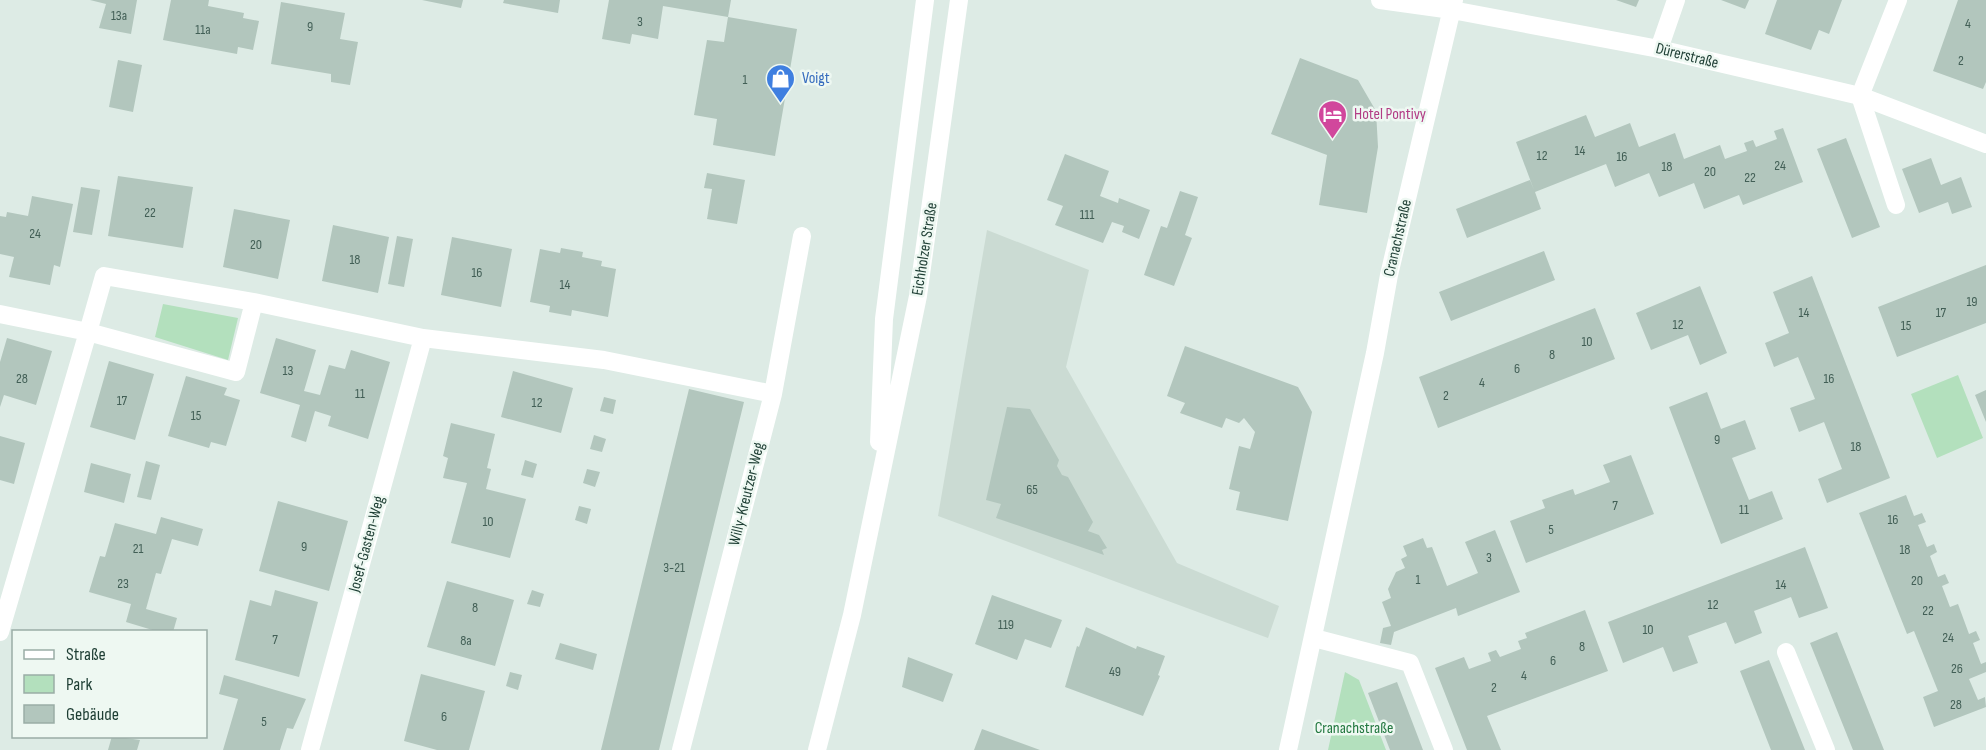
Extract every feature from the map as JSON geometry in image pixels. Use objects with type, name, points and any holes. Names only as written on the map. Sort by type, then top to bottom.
[{"type":"street","name":"Eichholzer Straße","points":[[876,495],[884,319],[925,0]]},
{"type":"street","name":"Eichholzer Straße","points":[[817,750],[852,615],[918,296],[959,0]]},
{"type":"street","name":"Dürerstraße","points":[[1380,0],[1453,5],[1659,49],[1860,96],[1986,144]]},
{"type":"street","points":[[1659,49],[1676,0]]},
{"type":"street","points":[[1896,205],[1860,96],[1898,0]]},
{"type":"street","name":"Cranachstraße","points":[[1288,750],[1314,638],[1389,275],[1453,5]]},
{"type":"street","name":"Willy-Kreutzer-Weg","points":[[681,750],[773,394],[802,236]]},
{"type":"street","points":[[0,632],[104,276],[254,302],[423,338],[604,360],[773,394]]},
{"type":"street","points":[[0,314],[88,332],[236,372],[254,302]]},
{"type":"street","name":"Josef-Gasten-Weg","points":[[310,750],[423,338]]},
{"type":"street","points":[[1314,638],[1410,663],[1444,750]]},
{"type":"street","points":[[1786,652],[1826,750]]},
{"type":"shaded area","points":[[987,230],[1089,270],[1066,367],[1177,563],[1279,606],[1268,638],[938,516]]},
{"type":"green space","points":[[163,304],[238,318],[228,360],[155,337]]},
{"type":"green space","points":[[1958,375],[1983,438],[1937,458],[1911,394]]},
{"type":"green space","name":"Cranachstraße","points":[[1345,672],[1359,680],[1386,750],[1328,750]]},
{"type":"building","points":[[90,0],[137,0],[131,34],[99,28],[106,4]]},
{"type":"building","points":[[171,0],[209,0],[208,6],[244,13],[243,18],[259,21],[253,50],[238,47],[237,54],[163,40]]},
{"type":"building","points":[[422,0],[463,0],[461,8]]},
{"type":"building","points":[[504,0],[560,0],[558,13],[503,3]]},
{"type":"building","points":[[609,0],[731,0],[728,17],[663,6],[658,39],[632,34],[630,44],[602,39]]},
{"type":"building","points":[[1616,0],[1639,0],[1636,7]]},
{"type":"building","points":[[1721,0],[1749,0],[1745,9]]},
{"type":"building","points":[[1777,0],[1842,0],[1829,34],[1819,30],[1811,50],[1765,34]]},
{"type":"building","points":[[1958,0],[1986,0],[1986,82],[1983,89],[1933,71]]},
{"type":"building","points":[[281,2],[345,13],[340,39],[358,42],[350,85],[331,82],[331,74],[271,64]]},
{"type":"building","points":[[728,17],[797,29],[775,156],[713,145],[717,119],[694,115],[707,40],[724,42]]},
{"type":"building","name":"Hotel Pontivy","points":[[1300,58],[1358,80],[1376,111],[1378,147],[1367,213],[1319,205],[1327,155],[1271,134]]},
{"type":"building","points":[[118,60],[142,65],[133,112],[109,107]]},
{"type":"building","points":[[1586,115],[1595,137],[1630,123],[1639,147],[1675,133],[1684,159],[1720,145],[1725,159],[1747,151],[1744,143],[1753,140],[1756,147],[1777,139],[1774,131],[1783,128],[1803,182],[1743,205],[1739,195],[1704,209],[1694,183],[1659,197],[1649,173],[1615,187],[1606,164],[1535,192],[1541,209],[1467,238],[1456,209],[1530,180],[1534,190],[1516,142]]},
{"type":"building","points":[[1846,138],[1880,227],[1852,238],[1817,149]]},
{"type":"building","points":[[1065,154],[1109,171],[1100,196],[1118,203],[1119,198],[1150,210],[1139,239],[1122,232],[1124,226],[1112,222],[1103,243],[1055,225],[1063,206],[1047,200]]},
{"type":"building","points":[[1931,158],[1941,185],[1961,177],[1972,207],[1952,214],[1948,202],[1919,213],[1902,169]]},
{"type":"building","points":[[707,173],[745,180],[737,224],[707,219],[712,189],[704,188]]},
{"type":"building","points":[[118,176],[193,187],[183,248],[108,236]]},
{"type":"building","points":[[81,187],[100,190],[92,235],[73,232]]},
{"type":"building","points":[[1180,191],[1198,197],[1185,235],[1192,238],[1174,286],[1144,275],[1161,226],[1167,228]]},
{"type":"building","points":[[32,196],[73,204],[60,267],[54,265],[50,285],[9,277],[14,257],[0,254],[0,216],[6,217],[7,212],[28,216]]},
{"type":"building","points":[[234,209],[290,220],[278,279],[223,267]]},
{"type":"building","points":[[333,225],[389,237],[378,293],[322,281]]},
{"type":"building","points":[[397,236],[413,239],[404,287],[388,284]]},
{"type":"building","points":[[452,237],[512,249],[501,307],[441,295]]},
{"type":"building","points":[[561,248],[583,252],[582,257],[602,261],[601,266],[616,269],[608,317],[572,310],[571,316],[549,312],[550,306],[530,302],[540,249],[560,253]]},
{"type":"building","points":[[1544,251],[1555,280],[1451,321],[1439,292]]},
{"type":"building","points":[[1986,265],[1986,323],[1897,357],[1878,307]]},
{"type":"building","points":[[1812,276],[1890,478],[1827,503],[1818,479],[1842,469],[1824,422],[1799,432],[1790,408],[1815,399],[1798,357],[1774,367],[1765,343],[1789,333],[1773,292]]},
{"type":"building","points":[[1700,286],[1727,353],[1700,365],[1688,335],[1651,350],[1636,313]]},
{"type":"building","points":[[1595,308],[1615,359],[1438,428],[1419,377]]},
{"type":"building","points":[[7,338],[52,351],[36,405],[4,395],[0,407],[0,362]]},
{"type":"building","points":[[276,338],[316,350],[304,391],[320,395],[329,365],[345,369],[351,350],[390,362],[368,439],[328,426],[331,416],[315,411],[306,442],[291,437],[300,405],[260,393]]},
{"type":"building","points":[[1185,346],[1298,387],[1312,412],[1288,521],[1236,510],[1240,492],[1229,489],[1239,446],[1250,449],[1255,432],[1244,418],[1239,423],[1226,418],[1222,428],[1180,413],[1185,403],[1167,396]]},
{"type":"building","points":[[109,361],[154,374],[135,440],[90,427]]},
{"type":"building","points":[[513,371],[573,388],[561,433],[501,417]]},
{"type":"building","points":[[186,376],[227,388],[224,395],[240,400],[226,446],[211,442],[209,448],[168,436]]},
{"type":"building","points":[[689,389],[744,402],[659,750],[601,750]]},
{"type":"building","points":[[1986,390],[1986,422],[1975,395]]},
{"type":"building","points":[[1707,392],[1721,429],[1745,420],[1756,449],[1732,458],[1749,500],[1772,491],[1783,519],[1721,544],[1669,407]]},
{"type":"building","points":[[604,397],[616,400],[613,414],[600,411]]},
{"type":"building","points":[[1007,407],[1030,409],[1059,460],[1057,466],[1062,475],[1068,477],[1093,522],[1088,531],[1099,535],[1107,548],[1102,550],[1104,555],[996,518],[1001,504],[986,500]]},
{"type":"building","points":[[451,423],[495,434],[487,468],[491,469],[486,489],[526,499],[510,558],[451,543],[467,483],[443,478],[448,458],[443,456]]},
{"type":"building","points":[[594,435],[606,439],[602,452],[590,449]]},
{"type":"building","points":[[0,436],[25,443],[14,484],[0,480]]},
{"type":"building","points":[[1631,455],[1654,514],[1526,563],[1510,521],[1545,508],[1542,500],[1573,489],[1575,495],[1610,482],[1603,465]]},
{"type":"building","points":[[525,460],[537,464],[533,478],[521,475]]},
{"type":"building","points":[[146,461],[160,465],[151,500],[137,497]]},
{"type":"building","points":[[91,463],[131,474],[124,503],[84,492]]},
{"type":"building","points":[[587,469],[600,472],[595,487],[583,483]]},
{"type":"building","points":[[1906,495],[1914,516],[1922,513],[1926,522],[1918,525],[1927,547],[1934,544],[1937,552],[1930,556],[1938,577],[1945,574],[1949,583],[1942,586],[1950,607],[1958,604],[1969,634],[1976,631],[1980,640],[1973,643],[1981,664],[1986,662],[1986,672],[1969,679],[1978,700],[1985,697],[1986,707],[1934,727],[1923,697],[1938,691],[1914,631],[1907,634],[1859,513]]},
{"type":"building","points":[[278,501],[348,521],[329,591],[259,571]]},
{"type":"building","points":[[579,506],[591,509],[587,524],[575,520]]},
{"type":"building","points":[[161,517],[203,529],[198,546],[172,539],[161,574],[156,573],[146,609],[177,618],[174,630],[152,630],[126,622],[131,604],[89,592],[100,556],[105,557],[115,523],[156,534]]},
{"type":"building","points":[[1495,530],[1520,592],[1458,616],[1456,608],[1394,632],[1391,645],[1380,643],[1383,628],[1391,626],[1382,602],[1391,598],[1388,589],[1396,572],[1405,568],[1401,559],[1407,556],[1403,546],[1423,538],[1427,548],[1432,547],[1447,586],[1478,573],[1465,542]]},
{"type":"building","points":[[1805,547],[1828,608],[1799,618],[1791,597],[1754,611],[1762,633],[1735,644],[1726,622],[1688,636],[1698,663],[1673,672],[1663,647],[1623,663],[1608,622]]},
{"type":"building","points":[[447,581],[514,600],[495,666],[427,647]]},
{"type":"building","points":[[275,590],[318,602],[299,677],[235,660],[250,600],[271,606]]},
{"type":"building","points":[[532,590],[544,594],[540,607],[527,604]]},
{"type":"building","points":[[992,595],[1062,620],[1051,648],[1025,639],[1017,660],[975,644]]},
{"type":"building","points":[[1585,610],[1608,671],[1487,716],[1501,750],[1467,750],[1435,668],[1464,657],[1469,669],[1491,661],[1488,653],[1496,650],[1500,657],[1521,649],[1518,641],[1527,638],[1525,633]]},
{"type":"building","points":[[1086,627],[1136,649],[1137,646],[1165,656],[1158,675],[1160,676],[1143,716],[1065,687],[1077,646],[1079,647]]},
{"type":"building","points":[[1837,632],[1884,750],[1853,750],[1810,643]]},
{"type":"building","points":[[560,643],[597,654],[593,670],[555,659]]},
{"type":"building","points":[[908,657],[953,674],[943,702],[902,687]]},
{"type":"building","points":[[1769,660],[1805,750],[1771,750],[1740,671]]},
{"type":"building","points":[[510,672],[522,675],[518,690],[506,686]]},
{"type":"building","points":[[421,674],[485,691],[469,750],[437,750],[404,741]]},
{"type":"building","points":[[224,675],[306,699],[293,729],[287,728],[280,750],[223,750],[238,699],[219,694]]},
{"type":"building","points":[[1397,682],[1423,750],[1390,750],[1368,693]]},
{"type":"building","points":[[982,729],[1040,750],[974,750]]},
{"type":"building","points":[[111,738],[140,740],[137,750],[108,750]]},
{"type":"place","name":"Voigt","points":[[781,104]]},
{"type":"place","name":"Hotel Pontivy","points":[[1333,140]]}]
